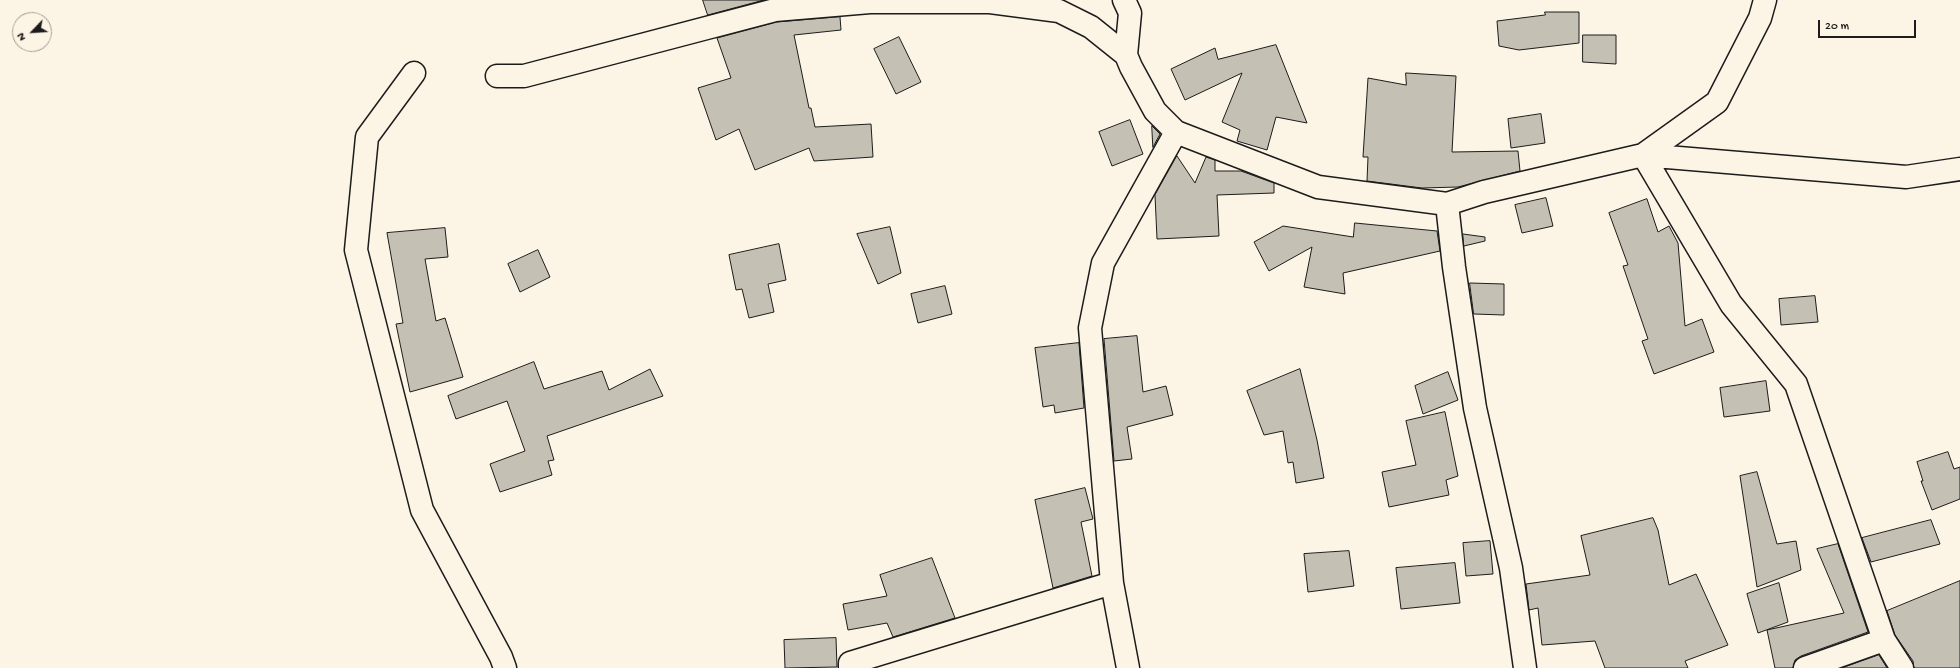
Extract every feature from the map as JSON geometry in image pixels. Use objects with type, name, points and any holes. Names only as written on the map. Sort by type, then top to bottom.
[{"type":"street","points":[[1124,0],[1130,13],[1126,55],[1155,111],[1176,132],[1318,187],[1447,204],[1484,192],[1643,155],[1906,177],[1960,169]]},
{"type":"street","points":[[1643,155],[1717,102],[1760,18],[1765,0]]},
{"type":"street","points":[[497,76],[524,76],[775,10],[824,3],[990,2],[1059,11],[1091,27],[1126,55]]},
{"type":"street","points":[[414,73],[368,137],[356,250],[422,510],[501,657],[504,668]]},
{"type":"street","points":[[1128,668],[1112,583],[1090,328],[1103,263],[1176,132]]},
{"type":"street","points":[[1643,155],[1731,304],[1796,384],[1884,640],[1902,668]]},
{"type":"street","points":[[1447,204],[1454,267],[1475,408],[1511,568],[1525,668]]},
{"type":"street","points":[[850,668],[850,663],[1112,583]]},
{"type":"street","points":[[1804,668],[1884,640]]},
{"type":"building","points":[[703,0],[764,0],[708,15]]},
{"type":"building","points":[[1545,12],[1579,12],[1579,43],[1519,50],[1499,46],[1497,21],[1545,15]]},
{"type":"building","points":[[840,17],[841,30],[794,35],[809,108],[811,108],[815,127],[871,124],[873,157],[814,161],[809,148],[755,170],[739,129],[716,140],[698,88],[731,78],[717,38],[777,22]]},
{"type":"building","points":[[1583,35],[1616,35],[1616,64],[1583,62]]},
{"type":"building","points":[[899,37],[921,82],[896,94],[874,49]]},
{"type":"building","points":[[1276,45],[1307,123],[1276,117],[1267,150],[1237,141],[1240,130],[1222,122],[1242,73],[1185,100],[1171,69],[1215,48],[1218,59]]},
{"type":"building","points":[[1406,73],[1456,76],[1452,152],[1518,151],[1520,171],[1458,187],[1422,188],[1367,181],[1368,157],[1363,157],[1368,78],[1406,85]]},
{"type":"building","points":[[1541,114],[1545,143],[1511,148],[1508,119]]},
{"type":"building","points":[[1130,120],[1143,154],[1112,166],[1099,132]]},
{"type":"building","points":[[1152,126],[1160,134],[1153,147]]},
{"type":"building","points":[[1177,156],[1195,183],[1206,157],[1215,160],[1215,171],[1241,171],[1274,183],[1274,193],[1217,195],[1219,236],[1157,239],[1155,195]]},
{"type":"building","points":[[1546,198],[1553,226],[1522,233],[1515,205]]},
{"type":"building","points":[[1647,199],[1658,232],[1669,226],[1678,243],[1685,326],[1702,319],[1714,352],[1654,374],[1642,341],[1648,339],[1623,266],[1628,265],[1609,213]]},
{"type":"building","points":[[1355,223],[1437,231],[1440,251],[1343,273],[1345,294],[1304,287],[1312,247],[1269,271],[1254,242],[1283,226],[1353,237]]},
{"type":"building","points":[[890,227],[901,273],[878,284],[857,234]]},
{"type":"building","points":[[445,228],[448,257],[425,259],[436,321],[445,318],[463,377],[410,392],[396,324],[403,323],[387,233]]},
{"type":"building","points":[[1463,234],[1485,237],[1485,241],[1464,246]]},
{"type":"building","points":[[779,244],[786,280],[768,284],[774,312],[749,318],[742,289],[736,290],[729,255]]},
{"type":"building","points":[[538,250],[550,277],[520,292],[508,264]]},
{"type":"building","points":[[1470,283],[1504,284],[1504,315],[1474,314]]},
{"type":"building","points":[[945,286],[952,314],[918,323],[911,294]]},
{"type":"building","points":[[1815,296],[1818,322],[1781,325],[1779,299]]},
{"type":"building","points":[[1137,336],[1143,392],[1166,386],[1173,415],[1127,427],[1132,459],[1114,461],[1104,339]]},
{"type":"building","points":[[1079,343],[1084,408],[1055,413],[1054,405],[1043,407],[1035,348]]},
{"type":"building","points":[[534,362],[544,389],[602,371],[609,390],[650,369],[663,396],[547,436],[554,460],[548,461],[552,475],[500,492],[490,464],[525,451],[507,401],[456,419],[448,396]]},
{"type":"building","points":[[1300,369],[1317,440],[1324,478],[1296,483],[1293,462],[1288,463],[1283,431],[1264,435],[1247,391]]},
{"type":"building","points":[[1448,372],[1458,400],[1423,414],[1415,386]]},
{"type":"building","points":[[1766,381],[1770,411],[1724,417],[1720,388]]},
{"type":"building","points":[[1445,412],[1458,476],[1446,480],[1449,495],[1389,507],[1382,472],[1416,465],[1406,421]]},
{"type":"building","points":[[1948,452],[1954,469],[1960,467],[1960,499],[1932,510],[1921,481],[1923,481],[1917,462]]},
{"type":"building","points":[[1757,472],[1777,544],[1796,541],[1801,570],[1757,587],[1740,476]]},
{"type":"building","points":[[1085,488],[1093,519],[1081,522],[1092,576],[1053,588],[1035,500]]},
{"type":"building","points":[[1653,518],[1658,530],[1669,585],[1696,574],[1728,645],[1685,661],[1688,668],[1605,668],[1595,641],[1542,645],[1538,608],[1529,610],[1526,584],[1590,575],[1581,536]]},
{"type":"building","points":[[1931,520],[1940,544],[1871,562],[1862,538]]},
{"type":"building","points":[[1490,541],[1493,574],[1466,576],[1463,543]]},
{"type":"building","points":[[1838,544],[1868,632],[1801,656],[1795,660],[1793,668],[1775,668],[1767,630],[1844,613],[1817,549]]},
{"type":"building","points":[[1349,551],[1354,586],[1308,592],[1304,554]]},
{"type":"building","points":[[932,558],[955,618],[893,637],[887,623],[848,630],[843,604],[887,596],[880,575]]},
{"type":"building","points":[[1455,563],[1460,603],[1401,609],[1396,568]]},
{"type":"building","points":[[1960,581],[1960,668],[1914,668],[1913,661],[1895,635],[1887,611]]},
{"type":"building","points":[[1779,583],[1788,622],[1758,633],[1747,594]]},
{"type":"building","points":[[836,638],[837,667],[785,668],[784,640]]},
{"type":"building","points":[[1879,655],[1887,668],[1842,668]]}]
